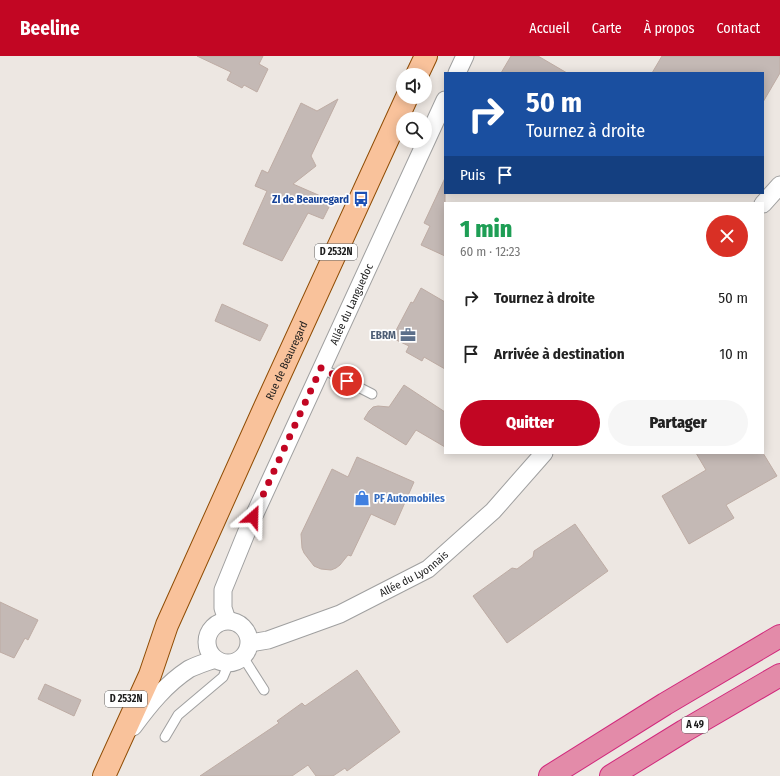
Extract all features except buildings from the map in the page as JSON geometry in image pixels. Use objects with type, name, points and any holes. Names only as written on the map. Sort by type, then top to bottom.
[{"type":"highway","points":[[550,776],[665,704],[780,636]]},
{"type":"highway","name":"A 49","points":[[611,776],[780,675]]},
{"type":"main road","points":[[420,68],[426,56]]},
{"type":"main road","name":"Rue de Beauregard","points":[[104,776],[150,675],[167,626],[404,104]]},
{"type":"main road","name":"Rue de Beauregard","points":[[91,776],[139,671],[167,626]]},
{"type":"street","points":[[457,72],[465,56]]},
{"type":"street","name":"Allée du Languedoc","points":[[227,620],[223,608],[223,590],[247,531],[444,102]]},
{"type":"street","points":[[764,203],[780,185]]},
{"type":"street","name":"Allée du Lyonnais","points":[[117,747],[149,706],[168,686],[190,669],[234,656],[268,640],[340,614],[428,569],[493,511],[543,454]]},
{"type":"street","points":[[227,620],[239,623],[247,632],[234,656],[208,651],[206,641],[210,630],[217,623],[227,620]]},
{"type":"lane","points":[[321,368],[372,394]]},
{"type":"lane","points":[[165,737],[178,715],[223,677],[234,656],[264,690]]},
{"type":"place","name":"ZI de Beauregard","points":[[361,199]]},
{"type":"place","name":"EBRM","points":[[408,335]]},
{"type":"place","name":"PF Automobiles","points":[[362,498]]},
{"type":"route","points":[[253,517],[321,368],[347,381]]}]
